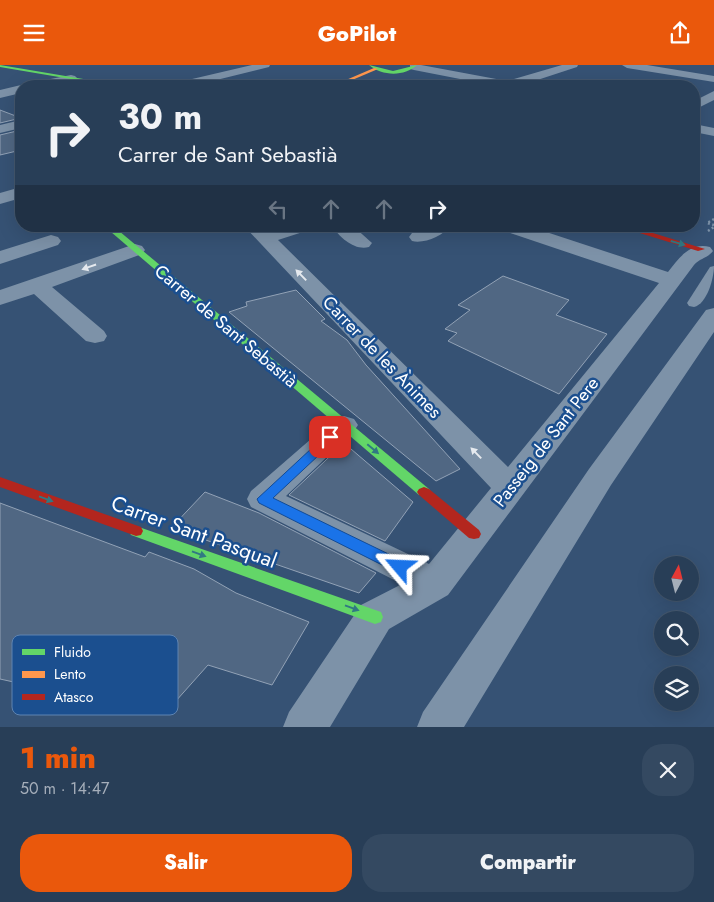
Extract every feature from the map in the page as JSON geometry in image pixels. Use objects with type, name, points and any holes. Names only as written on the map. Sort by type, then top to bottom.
[{"type":"street","points":[[204,80],[265,65]]},
{"type":"street","points":[[528,80],[573,65]]},
{"type":"street","points":[[627,65],[714,79]]},
{"type":"street","points":[[0,66],[78,80]]},
{"type":"street","points":[[347,80],[374,67],[411,68],[477,80]]},
{"type":"street","points":[[411,68],[460,80]]},
{"type":"street","points":[[66,80],[71,79]]},
{"type":"street","points":[[0,94],[15,90]]},
{"type":"street","points":[[700,103],[714,95]]},
{"type":"street","points":[[700,122],[714,125]]},
{"type":"street","points":[[0,129],[15,125]]},
{"type":"street","points":[[700,129],[714,132]]},
{"type":"street","points":[[0,199],[15,195]]},
{"type":"street","name":"Carrer de Sant Sebastià","points":[[114,232],[474,534]]},
{"type":"street","name":"Carrer de les Ànimes","points":[[259,232],[510,488]]},
{"type":"street","points":[[348,232],[362,243]]},
{"type":"street","points":[[418,237],[428,232]]},
{"type":"street","points":[[526,232],[672,280]]},
{"type":"street","points":[[642,232],[703,250]]},
{"type":"street","points":[[0,258],[51,241]]},
{"type":"street","name":"Passeig de Sant Pere","points":[[374,617],[435,584],[672,280],[703,250]]},
{"type":"street","points":[[0,298],[135,251]]},
{"type":"street","points":[[37,285],[95,336]]},
{"type":"street","points":[[439,727],[600,477],[714,315]]},
{"type":"street","points":[[344,425],[263,499],[435,584]]},
{"type":"street","name":"Carrer Sant Pasqual","points":[[0,482],[374,617]]},
{"type":"street","points":[[305,727],[374,617]]},
{"type":"lane","points":[[714,270],[694,303],[714,284]]},
{"type":"path","points":[[714,219],[707,223],[714,225]]},
{"type":"building","points":[[0,110],[15,116],[15,119],[0,123]]},
{"type":"building","points":[[15,131],[15,151],[0,155],[0,135]]},
{"type":"building","points":[[503,276],[569,300],[556,315],[607,334],[559,394],[448,341],[457,333],[445,329],[470,310],[458,305]]},
{"type":"building","points":[[296,290],[325,319],[321,321],[347,340],[366,365],[460,469],[436,481],[229,312],[247,306],[246,302]]},
{"type":"building","points":[[344,443],[413,502],[385,541],[289,495]]},
{"type":"building","points":[[205,492],[259,513],[376,573],[359,593],[171,528]]},
{"type":"building","points":[[0,503],[145,557],[149,552],[194,569],[236,593],[309,622],[272,685],[208,665],[178,699],[178,635],[12,635],[12,682],[0,679]]},
{"type":"traffic: fast","points":[[371,65],[387,72],[400,72],[415,65]]},
{"type":"traffic: fast","points":[[0,66],[83,80]]},
{"type":"traffic: fast","points":[[115,232],[424,492]]},
{"type":"traffic: fast","points":[[136,531],[375,617]]},
{"type":"traffic: slow","points":[[349,80],[376,69]]},
{"type":"traffic: jam","points":[[642,232],[701,249]]},
{"type":"traffic: jam","points":[[0,482],[136,531]]},
{"type":"traffic: jam","points":[[424,492],[474,534]]},
{"type":"route","points":[[330,437],[263,499],[400,567]]}]
